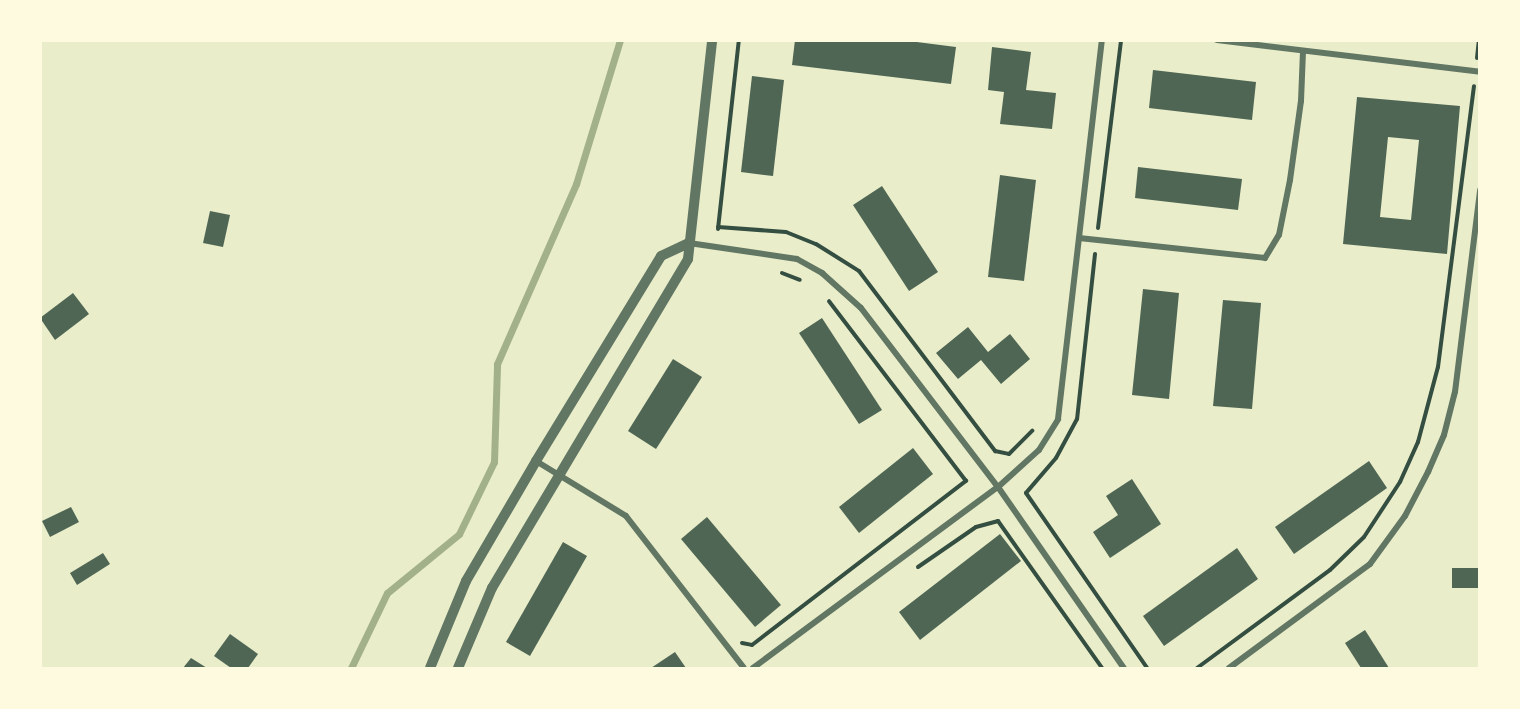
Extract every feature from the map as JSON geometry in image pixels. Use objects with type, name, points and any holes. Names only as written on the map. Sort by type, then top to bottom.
[{"type":"street","points":[[458,669],[492,588],[557,473],[682,271],[689,243],[712,40]]},
{"type":"street","points":[[753,669],[998,487],[1039,450],[1058,419],[1102,40]]},
{"type":"street","points":[[1217,40],[1478,72]]},
{"type":"street","points":[[1079,238],[1264,258],[1279,236],[1290,180],[1301,101],[1303,52]]},
{"type":"street","points":[[1229,669],[1370,564],[1405,516],[1428,472],[1444,435],[1455,392],[1479,190]]},
{"type":"street","points":[[430,669],[466,581],[536,461],[661,256],[689,243],[797,259],[822,273],[861,308],[998,487],[1124,669]]},
{"type":"street","points":[[536,461],[626,516],[744,669]]},
{"type":"path","points":[[1197,669],[1330,570],[1364,537],[1400,482],[1418,442],[1438,367],[1478,72],[1479,40]]},
{"type":"path","points":[[718,227],[786,232],[816,244],[859,271],[995,451],[1009,454],[1035,428]]},
{"type":"path","points":[[778,272],[808,283]]},
{"type":"path","points":[[734,634],[742,643],[752,645],[966,481],[824,294]]},
{"type":"path","points":[[1026,493],[1147,669]]},
{"type":"path","points":[[909,573],[976,527],[998,521],[1102,669]]},
{"type":"building","points":[[795,40],[901,40],[956,47],[951,84],[792,65]]},
{"type":"building","points":[[992,47],[1031,52],[1026,90],[1056,93],[1052,129],[1000,124],[1004,92],[988,90]]},
{"type":"building","points":[[1153,70],[1256,82],[1252,120],[1149,108]]},
{"type":"building","points":[[752,76],[784,80],[773,176],[741,172]]},
{"type":"building","points":[[1357,97],[1460,106],[1447,254],[1343,244]],"holes":[[[1388,137],[1419,140],[1411,220],[1380,217]]]},
{"type":"building","points":[[1138,167],[1242,179],[1238,210],[1135,198]]},
{"type":"building","points":[[1000,175],[1036,180],[1024,281],[988,277]]},
{"type":"building","points":[[882,186],[938,272],[909,291],[853,205]]},
{"type":"building","points":[[210,211],[230,215],[223,247],[203,243]]},
{"type":"building","points":[[1143,289],[1179,293],[1169,399],[1132,395]]},
{"type":"building","points":[[73,293],[89,314],[55,340],[40,318]]},
{"type":"building","points":[[1223,300],[1261,303],[1252,409],[1213,406]]},
{"type":"building","points":[[822,318],[882,410],[859,424],[799,333]]},
{"type":"building","points":[[968,327],[988,352],[1010,334],[1030,359],[1001,384],[981,360],[958,379],[936,353]]},
{"type":"building","points":[[673,359],[702,377],[656,449],[628,431]]},
{"type":"building","points":[[913,448],[933,474],[859,533],[839,507]]},
{"type":"building","points":[[1369,461],[1387,488],[1294,554],[1275,527]]},
{"type":"building","points":[[1132,479],[1161,524],[1110,558],[1093,532],[1118,515],[1106,496]]},
{"type":"building","points":[[71,507],[79,522],[50,537],[42,521]]},
{"type":"building","points":[[707,517],[781,605],[755,627],[681,539]]},
{"type":"building","points":[[1000,534],[1021,561],[920,640],[899,612]]},
{"type":"building","points":[[563,542],[587,556],[530,656],[506,642]]},
{"type":"building","points":[[1237,548],[1258,579],[1164,646],[1143,616]]},
{"type":"building","points":[[103,553],[110,564],[77,585],[70,573]]},
{"type":"building","points":[[1452,568],[1480,568],[1480,588],[1452,588]]},
{"type":"building","points":[[1365,630],[1389,668],[1361,668],[1345,643]]},
{"type":"building","points":[[230,634],[258,654],[248,668],[231,668],[214,656]]},
{"type":"building","points":[[675,652],[686,668],[651,668]]},
{"type":"building","points":[[191,658],[207,668],[183,668]]},
{"type":"waterway","points":[[351,668],[387,593],[459,534],[494,462],[497,364],[576,184],[620,40]]}]
